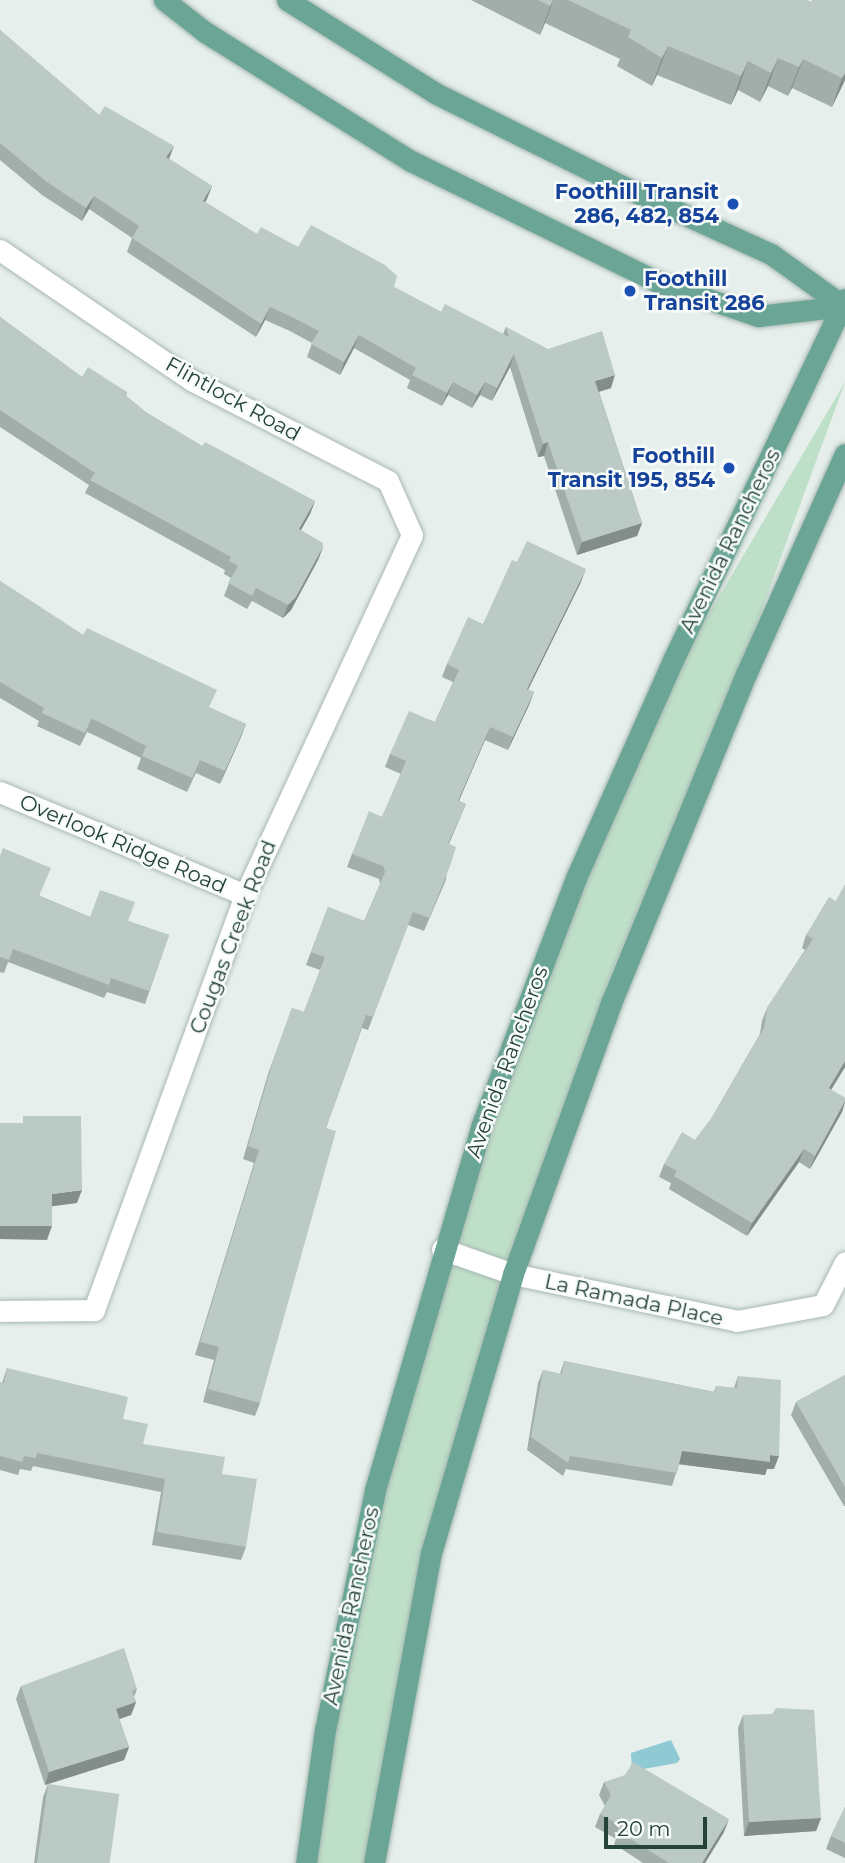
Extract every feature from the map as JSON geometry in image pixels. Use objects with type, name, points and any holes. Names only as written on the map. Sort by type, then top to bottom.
[{"type":"main road","points":[[164,0],[205,32],[411,161],[659,282],[758,316],[844,303]]},
{"type":"main road","points":[[288,0],[435,93],[624,187],[771,254],[844,303]]},
{"type":"main road","name":"Avenida Rancheros","points":[[306,1863],[325,1730],[375,1490],[442,1249],[481,1126],[576,878],[673,660],[844,303]]},
{"type":"main road","points":[[374,1863],[431,1553],[513,1274],[611,1003],[746,674],[845,454]]},
{"type":"street","name":"Flintlock Road","points":[[0,250],[193,382],[388,481],[412,535]]},
{"type":"street","name":"Cougas Creek Road","points":[[0,1311],[94,1310],[245,895],[412,535]]},
{"type":"street","name":"Overlook Ridge Road","points":[[0,792],[245,895]]},
{"type":"street","name":"La Ramada Place","points":[[442,1249],[513,1274],[737,1321],[823,1305],[845,1262]]},
{"type":"green space","points":[[845,382],[746,653],[610,976],[508,1264],[454,1240],[579,894],[672,677]]},
{"type":"green space","points":[[445,1262],[505,1282],[368,1863],[314,1863],[331,1730],[381,1495]]},
{"type":"water","points":[[671,1740],[680,1759],[677,1763],[632,1771],[631,1753]]},
{"type":"building","points":[[538,0],[553,0],[550,6]]},
{"type":"building","points":[[568,0],[845,0],[845,73],[842,78],[803,59],[799,67],[778,58],[771,73],[748,61],[741,76],[668,46],[662,58],[628,37],[631,30]]},
{"type":"building","points":[[0,30],[99,115],[105,106],[174,146],[166,157],[212,186],[203,201],[257,234],[261,227],[298,247],[311,225],[385,265],[397,276],[394,287],[441,312],[445,304],[509,337],[506,327],[548,349],[602,331],[615,375],[595,381],[642,523],[582,542],[548,442],[543,444],[514,354],[497,388],[485,382],[477,395],[453,382],[447,393],[412,375],[416,368],[359,335],[344,362],[311,344],[319,331],[270,307],[261,324],[132,238],[139,226],[94,196],[86,208],[47,182],[0,143]]},
{"type":"building","points":[[0,317],[82,377],[88,367],[127,392],[125,395],[147,413],[202,446],[205,442],[315,501],[299,529],[323,543],[323,547],[296,597],[288,605],[256,588],[252,596],[228,583],[238,566],[229,561],[231,557],[90,480],[95,473],[0,410]]},
{"type":"building","points":[[527,541],[586,569],[527,689],[534,692],[513,737],[490,727],[458,801],[466,804],[448,843],[456,847],[429,918],[413,912],[373,1017],[366,1015],[326,1128],[336,1131],[260,1403],[208,1389],[219,1347],[200,1342],[259,1150],[248,1146],[273,1061],[292,1008],[304,1012],[325,957],[311,952],[328,907],[364,921],[385,872],[383,866],[352,854],[369,811],[382,817],[406,761],[390,754],[409,711],[435,722],[459,670],[447,664],[468,617],[483,624],[512,560],[517,562]]},
{"type":"building","points":[[0,581],[83,635],[87,628],[217,690],[209,707],[246,724],[225,771],[200,760],[192,778],[142,756],[146,746],[99,722],[91,719],[85,733],[42,713],[44,708],[0,682]]},
{"type":"building","points":[[3,848],[51,868],[39,896],[90,917],[100,890],[135,902],[128,921],[169,935],[149,991],[111,978],[109,985],[13,949],[9,960],[0,957],[0,856]]},
{"type":"building","points":[[845,885],[845,1061],[829,1088],[845,1098],[845,1101],[815,1156],[804,1149],[752,1223],[674,1176],[677,1171],[664,1164],[682,1132],[695,1140],[711,1119],[764,1028],[767,1008],[813,939],[806,935],[829,897],[836,901]]},
{"type":"building","points":[[23,1116],[81,1116],[82,1190],[52,1194],[52,1226],[0,1226],[0,1123],[23,1123]]},
{"type":"building","points":[[564,1361],[715,1392],[716,1386],[737,1388],[738,1376],[781,1380],[779,1456],[770,1455],[770,1462],[682,1451],[677,1473],[570,1456],[568,1463],[531,1437],[543,1370],[562,1374]]},
{"type":"building","points":[[7,1368],[128,1397],[123,1419],[148,1424],[143,1444],[225,1457],[222,1474],[257,1479],[246,1547],[157,1532],[165,1479],[37,1453],[36,1458],[24,1456],[22,1462],[0,1456],[0,1382],[4,1383]]},
{"type":"building","points":[[845,1375],[845,1487],[796,1402]]},
{"type":"building","points":[[124,1648],[137,1689],[132,1691],[136,1702],[116,1709],[129,1747],[49,1772],[21,1686]]},
{"type":"building","points":[[776,1708],[814,1710],[821,1818],[749,1822],[743,1715],[772,1714]]},
{"type":"building","points":[[633,1762],[729,1819],[702,1863],[669,1863],[618,1831],[621,1826],[600,1814],[611,1795],[604,1782],[625,1775]]},
{"type":"building","points":[[48,1784],[119,1794],[110,1863],[37,1863]]},
{"type":"building","points":[[845,1807],[845,1843],[831,1836]]},
{"type":"place","name":"Foothill Transit 286, 482, 854","points":[[733,204]]},
{"type":"place","name":"Foothill Transit 286","points":[[630,291]]},
{"type":"place","name":"Foothill Transit 195, 854","points":[[729,468]]}]
